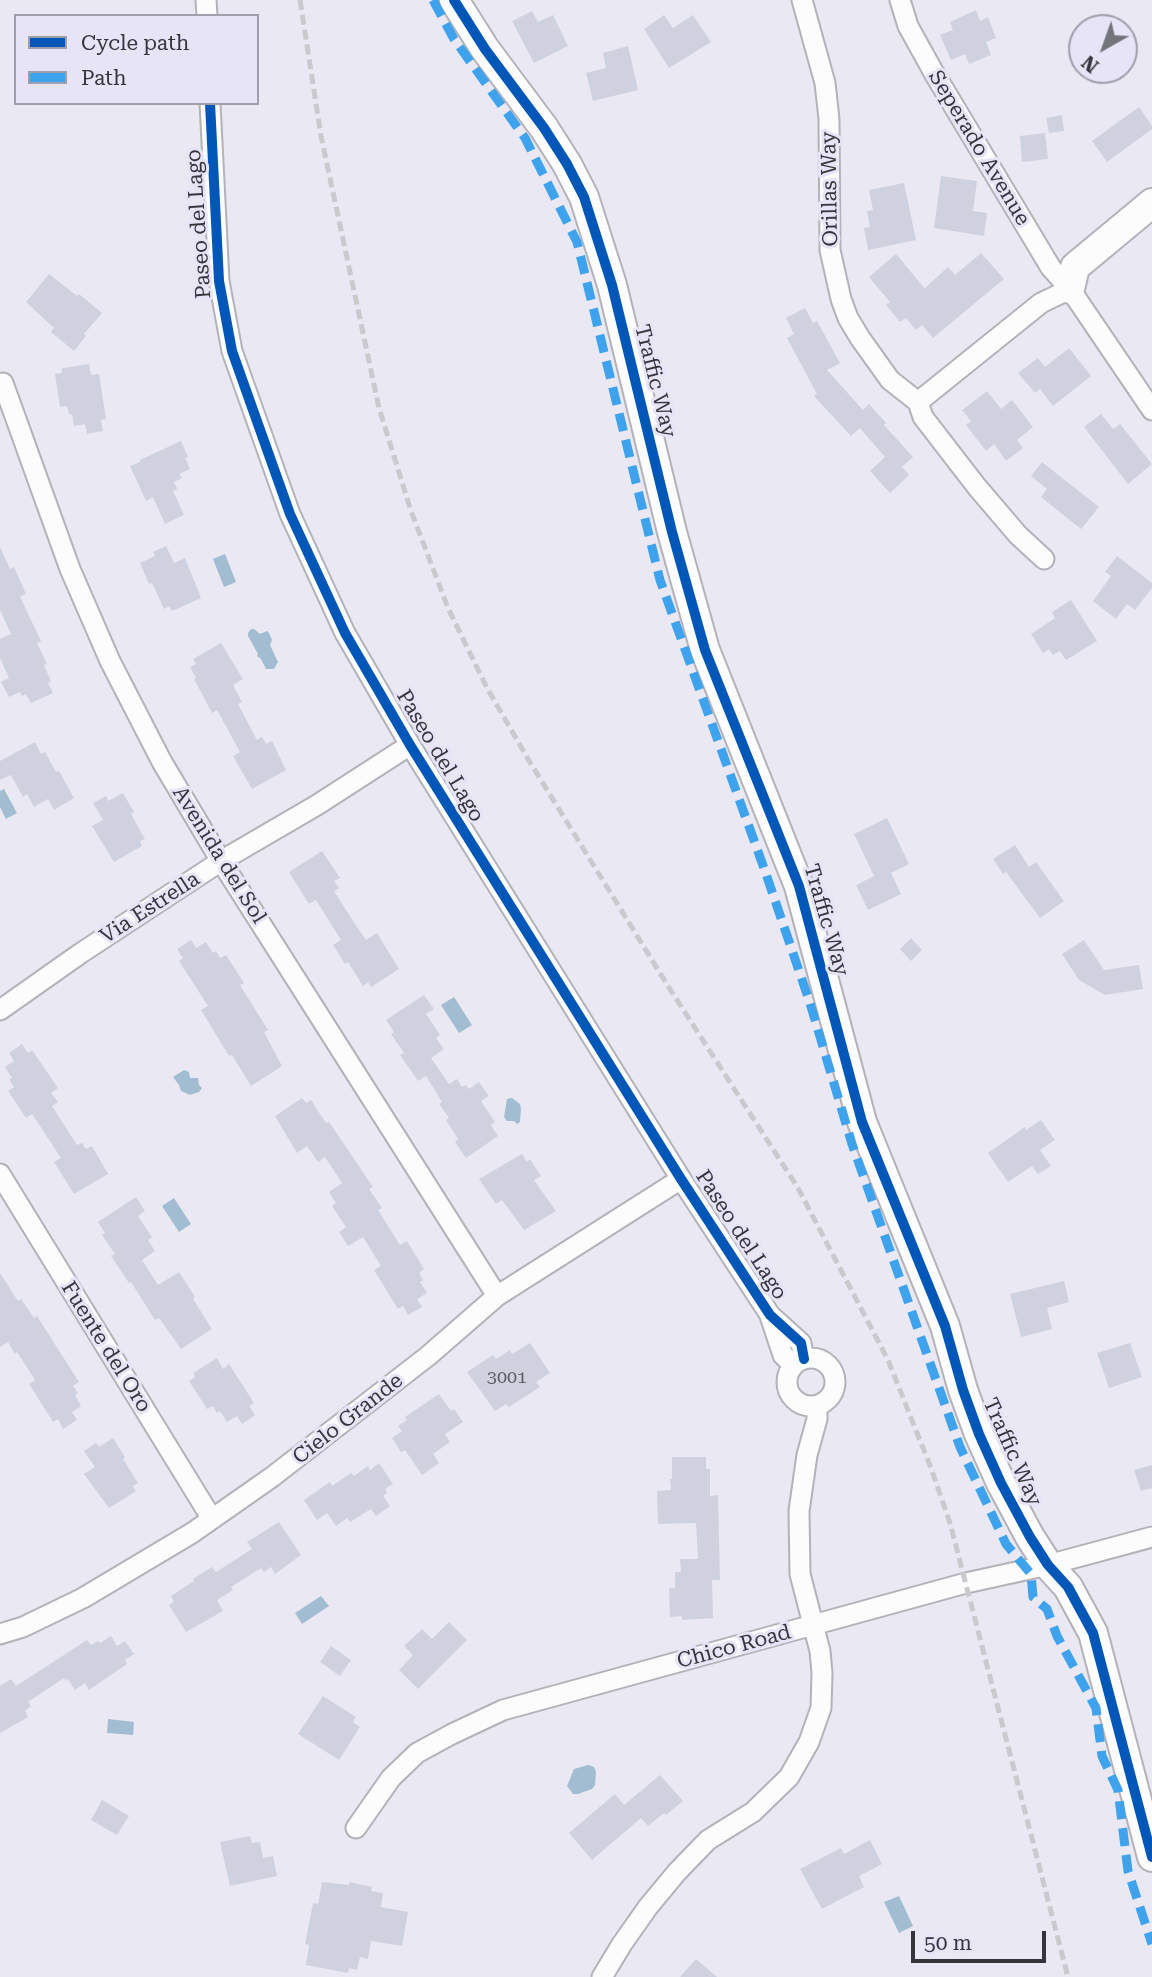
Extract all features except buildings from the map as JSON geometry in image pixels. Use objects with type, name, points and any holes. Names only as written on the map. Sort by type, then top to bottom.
[{"type":"street","name":"Traffic Way","points":[[454,0],[485,49],[544,128],[584,197],[612,285],[672,532],[705,650],[799,886],[862,1122],[945,1325],[963,1390],[979,1434],[1030,1537],[1048,1565],[1068,1587],[1093,1633],[1152,1857]]},
{"type":"street","name":"Orillas Way","points":[[802,0],[825,83],[829,119],[830,250],[848,318],[890,380],[918,401],[923,417],[970,478],[1018,535],[1044,559]]},
{"type":"street","name":"Seperado Avenue","points":[[900,0],[908,26],[933,73],[1051,268],[1070,289],[1152,410]]},
{"type":"street","name":"Paseo del Lago","points":[[210,105],[219,281],[232,351],[289,514],[345,633],[410,746],[681,1179],[770,1315],[801,1343],[799,1362]]},
{"type":"street","points":[[918,401],[1041,303],[1070,289],[1075,267],[1152,203]]},
{"type":"street","name":"Avenida del Sol","points":[[4,383],[71,569],[110,661],[162,762],[221,862],[498,1296]]},
{"type":"street","name":"Via Estrella","points":[[0,1010],[81,953],[221,862],[410,746]]},
{"type":"street","name":"Fuente del Oro","points":[[0,1174],[212,1519]]},
{"type":"street","name":"Cielo Grande","points":[[0,1634],[23,1627],[83,1598],[212,1519],[272,1477],[428,1356],[498,1296],[681,1179]]},
{"type":"street","points":[[817,1359],[827,1365],[834,1376],[834,1388],[828,1399],[817,1406],[801,1405],[790,1394],[786,1379],[799,1362],[817,1359]]},
{"type":"street","points":[[602,1977],[648,1907],[677,1872],[708,1840],[753,1812],[789,1777],[809,1742],[821,1708],[822,1673],[820,1651],[800,1574],[799,1511],[807,1455],[817,1419],[817,1406]]},
{"type":"street","name":"Chico Road","points":[[356,1828],[391,1779],[417,1753],[503,1710],[965,1583],[1048,1565],[1152,1537]]},
{"type":"water","points":[[225,554],[236,582],[224,587],[213,559]]},
{"type":"water","points":[[251,629],[260,634],[267,631],[269,633],[272,640],[270,645],[278,662],[274,669],[266,669],[257,656],[248,636]]},
{"type":"water","points":[[4,789],[17,813],[6,819],[0,807],[0,791]]},
{"type":"water","points":[[454,997],[472,1025],[459,1033],[441,1005]]},
{"type":"water","points":[[184,1070],[189,1072],[190,1078],[198,1078],[202,1088],[199,1092],[190,1095],[181,1091],[173,1077]]},
{"type":"water","points":[[512,1098],[520,1104],[521,1109],[520,1122],[517,1124],[504,1117],[507,1099]]},
{"type":"water","points":[[174,1198],[191,1224],[179,1232],[162,1206]]},
{"type":"water","points":[[321,1596],[329,1606],[302,1624],[295,1613]]},
{"type":"water","points":[[108,1719],[134,1722],[133,1735],[107,1733]]},
{"type":"water","points":[[588,1765],[594,1767],[596,1772],[595,1785],[592,1789],[573,1794],[567,1786],[574,1769]]},
{"type":"water","points":[[899,1896],[913,1926],[899,1933],[884,1902]]},
{"type":"railway","points":[[300,0],[321,136],[379,408],[411,511],[448,608],[487,688],[528,759],[668,986],[798,1188],[888,1360],[950,1523],[1068,1977]]},
{"type":"marked path","points":[[433,0],[454,39],[525,138],[577,242],[660,580],[765,871],[810,1003],[852,1144],[960,1447],[1006,1544],[1031,1574],[1033,1597],[1047,1609],[1057,1636],[1096,1708],[1102,1756],[1118,1790],[1128,1871],[1152,1944]]},
{"type":"cycle path","points":[[454,0],[485,49],[544,128],[584,197],[612,285],[672,532],[705,650],[799,886],[862,1122],[945,1326],[963,1390],[1001,1483],[1030,1537],[1048,1565],[1068,1587],[1093,1633],[1152,1857]]},
{"type":"cycle path","points":[[210,105],[219,281],[232,351],[290,514],[345,633],[410,745],[681,1179],[770,1315],[801,1343],[804,1359]]}]
